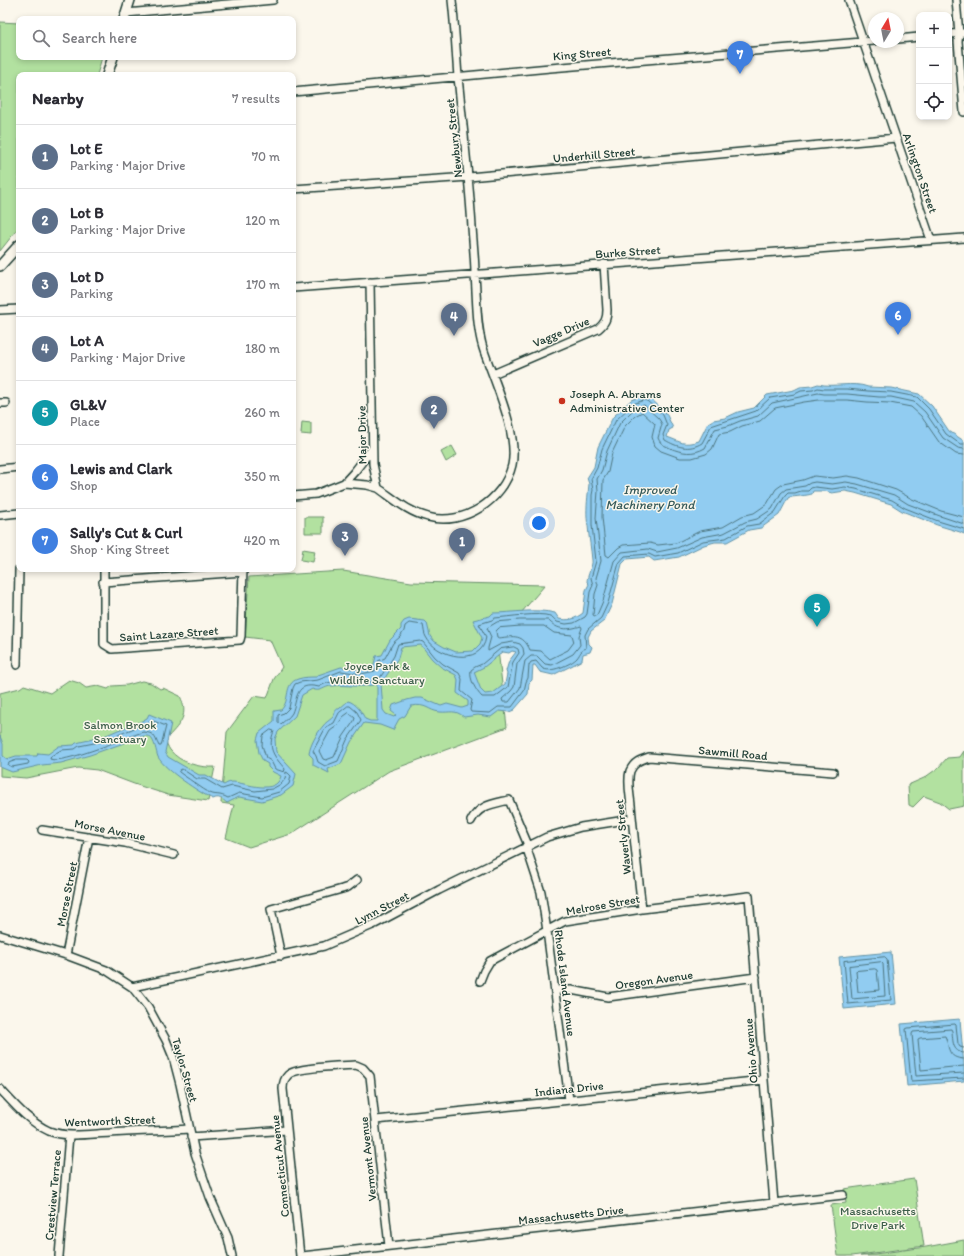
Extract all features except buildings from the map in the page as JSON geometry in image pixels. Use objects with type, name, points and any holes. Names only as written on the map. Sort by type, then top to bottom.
[{"type":"street","points":[[130,0],[125,16],[273,0]]},
{"type":"street","name":"Newbury Street","points":[[452,0],[458,77],[469,177],[476,274]]},
{"type":"street","name":"Arlington Street","points":[[848,0],[931,240]]},
{"type":"street","points":[[956,0],[961,33],[958,41],[964,112]]},
{"type":"street","points":[[904,38],[916,37]]},
{"type":"street","name":"King Street","points":[[296,92],[550,68],[868,42]]},
{"type":"street","points":[[108,72],[112,60]]},
{"type":"street","name":"Underhill Street","points":[[296,189],[469,177],[896,138]]},
{"type":"street","name":"Burke Street","points":[[296,288],[964,238]]},
{"type":"street","points":[[0,266],[16,247]]},
{"type":"street","name":"Vagge Drive","points":[[493,374],[598,329],[606,321],[607,310],[604,264]]},
{"type":"street","points":[[296,496],[316,494],[344,484],[367,485],[378,488],[407,509],[437,519],[448,519],[464,515],[480,508],[494,497],[509,474],[512,465],[513,447],[508,422],[483,348],[478,322],[476,274]]},
{"type":"street","name":"Major Drive","points":[[370,282],[372,449],[374,472],[378,488]]},
{"type":"street","points":[[0,310],[16,309]]},
{"type":"street","points":[[344,484],[356,471],[372,449]]},
{"type":"street","points":[[0,469],[16,467]]},
{"type":"street","points":[[0,515],[16,513]]},
{"type":"street","points":[[17,665],[19,572]]},
{"type":"street","name":"Saint Lazare Street","points":[[104,572],[104,644],[112,649],[240,640],[243,572]]},
{"type":"street","points":[[103,582],[230,572]]},
{"type":"street","name":"Sawmill Road","points":[[634,764],[649,757],[833,772]]},
{"type":"street","name":"Waverly Street","points":[[634,764],[630,773],[629,782],[642,909]]},
{"type":"street","name":"Rhode Island Avenue","points":[[471,821],[474,814],[481,809],[509,800],[527,846],[541,892],[569,1100]]},
{"type":"street","name":"Lynn Street","points":[[132,988],[320,948],[350,936],[527,846],[563,831],[632,819]]},
{"type":"street","name":"Morse Avenue","points":[[42,830],[125,843],[174,856]]},
{"type":"street","name":"Morse Street","points":[[66,955],[89,837]]},
{"type":"street","points":[[281,956],[271,909],[348,887],[357,880]]},
{"type":"street","name":"Melrose Street","points":[[480,981],[490,961],[565,921],[642,909],[749,896]]},
{"type":"street","name":"Ohio Avenue","points":[[749,896],[774,1203]]},
{"type":"street","name":"Taylor Street","points":[[0,935],[66,955],[106,970],[132,988],[148,1007],[166,1040],[180,1084],[194,1153],[228,1238],[232,1256]]},
{"type":"street","name":"Oregon Avenue","points":[[555,990],[571,990],[608,997],[756,977]]},
{"type":"street","name":"Connecticut Avenue","points":[[301,1256],[283,1089],[285,1079],[288,1074],[298,1070],[360,1066],[366,1070]]},
{"type":"street","name":"Vermont Avenue","points":[[366,1070],[371,1079],[389,1246]]},
{"type":"street","name":"Indiana Drive","points":[[376,1120],[764,1080]]},
{"type":"street","name":"Wentworth Street","points":[[0,1089],[26,1115],[40,1126],[48,1130],[69,1135],[189,1129]]},
{"type":"street","points":[[191,1138],[287,1130]]},
{"type":"street","name":"Crestview Terrace","points":[[59,1256],[69,1135]]},
{"type":"street","name":"Massachusetts Drive","points":[[301,1256],[843,1195]]},
{"type":"green space","points":[[0,22],[16,23],[16,60],[101,60],[98,72],[16,72],[16,231],[0,251]]},
{"type":"green space","points":[[302,422],[311,423],[311,435],[301,434]]},
{"type":"green space","points":[[452,446],[457,455],[446,462],[441,452]]},
{"type":"green space","points":[[305,517],[323,517],[323,533],[305,533]]},
{"type":"green space","points":[[303,549],[315,551],[313,562],[301,560]]},
{"type":"green space","name":"Joyce Park & Wildlife Sanctuary","points":[[343,571],[411,582],[545,585],[497,641],[507,727],[389,771],[291,834],[249,847],[226,838],[234,805],[221,803],[227,732],[254,696],[267,698],[274,679],[282,667],[270,640],[245,637],[249,577]]},
{"type":"green space","name":"Salmon Brook Sanctuary","points":[[69,680],[79,683],[86,688],[98,686],[108,689],[112,686],[127,685],[142,681],[151,683],[160,689],[163,688],[180,696],[183,703],[184,714],[180,723],[168,737],[170,724],[165,738],[170,750],[179,758],[191,764],[203,767],[215,767],[208,801],[168,795],[97,770],[78,768],[26,778],[0,776],[0,693],[20,688],[24,685],[50,693]]},
{"type":"green space","points":[[964,751],[964,806],[949,809],[940,802],[924,796],[913,807],[909,805],[908,785],[924,778],[938,768],[947,758],[960,757]]},
{"type":"green space","name":"Massachusetts Drive Park","points":[[914,1179],[924,1246],[852,1256],[838,1256],[831,1205],[846,1203],[844,1189]]},
{"type":"green space","points":[[964,1240],[964,1256],[860,1256],[926,1247]]},
{"type":"water","name":"Improved Machinery Pond","points":[[818,384],[862,385],[868,387],[891,388],[919,394],[932,406],[949,431],[964,441],[964,534],[902,511],[891,504],[855,493],[845,491],[832,493],[825,491],[813,491],[812,494],[790,497],[779,515],[761,528],[749,530],[727,542],[715,542],[704,545],[679,557],[654,561],[649,557],[627,559],[622,564],[612,604],[604,621],[591,631],[588,637],[589,644],[592,647],[590,652],[583,654],[582,660],[553,675],[540,672],[535,665],[533,665],[532,680],[529,683],[528,694],[514,710],[509,712],[499,711],[491,717],[478,715],[464,717],[455,712],[440,712],[424,706],[411,706],[405,716],[399,719],[393,730],[380,725],[364,723],[351,742],[341,764],[328,769],[329,773],[313,765],[313,758],[309,754],[314,739],[323,726],[333,717],[335,709],[339,709],[348,701],[358,708],[365,719],[377,721],[377,686],[376,684],[365,686],[329,686],[320,690],[312,689],[302,695],[295,716],[278,732],[275,739],[276,752],[296,774],[293,786],[281,795],[262,801],[239,797],[227,803],[220,798],[213,799],[207,796],[183,781],[162,762],[158,757],[152,739],[147,736],[61,763],[42,765],[12,772],[0,767],[0,736],[3,744],[3,756],[7,759],[16,756],[37,756],[38,753],[48,754],[59,746],[74,745],[76,743],[102,737],[138,723],[147,718],[149,714],[171,723],[165,752],[168,757],[199,775],[206,775],[224,785],[233,782],[260,787],[273,786],[278,782],[281,776],[273,772],[268,767],[268,764],[263,761],[259,753],[257,740],[259,733],[274,721],[274,711],[281,710],[284,706],[290,685],[293,681],[309,677],[317,677],[318,675],[341,667],[361,670],[373,668],[376,656],[382,655],[390,640],[401,629],[401,625],[404,621],[409,619],[425,621],[427,623],[430,636],[434,641],[456,652],[473,651],[480,644],[482,638],[473,620],[490,616],[493,613],[532,611],[547,612],[555,613],[559,619],[569,620],[583,613],[586,590],[589,584],[587,579],[592,562],[587,518],[589,484],[587,478],[594,467],[598,447],[613,417],[631,400],[642,396],[649,397],[666,413],[673,428],[669,430],[667,437],[682,443],[689,443],[699,441],[708,423],[713,420],[725,418],[738,412],[754,408],[767,395],[794,390],[800,387]],"holes":[[[421,645],[432,659],[441,667],[456,675],[458,680],[457,693],[468,701],[468,706],[462,708],[447,704],[441,706],[422,698],[415,698],[393,705],[391,711],[396,715],[394,717],[386,714],[383,710],[381,684],[398,658],[401,647]],[[512,651],[516,652],[509,661],[506,671],[507,674],[505,684],[493,693],[485,694],[481,690],[474,672],[484,667],[503,652],[509,653]]]},
{"type":"water","points":[[891,952],[896,1004],[844,1009],[839,957]]},
{"type":"water","points":[[960,1019],[964,1081],[907,1086],[901,1024]]},
{"type":"place","name":"Sally's Cut & Curl","points":[[740,74]]},
{"type":"place","name":"Lewis and Clark","points":[[898,335]]},
{"type":"place","name":"Lot A","points":[[454,336]]},
{"type":"place","name":"Joseph A. Abrams Administrative Center","points":[[562,401]]},
{"type":"place","name":"Lot B","points":[[434,429]]},
{"type":"place","name":"Lot D","points":[[345,556]]},
{"type":"place","name":"Lot E","points":[[462,561]]},
{"type":"place","name":"GL&V","points":[[817,627]]}]
